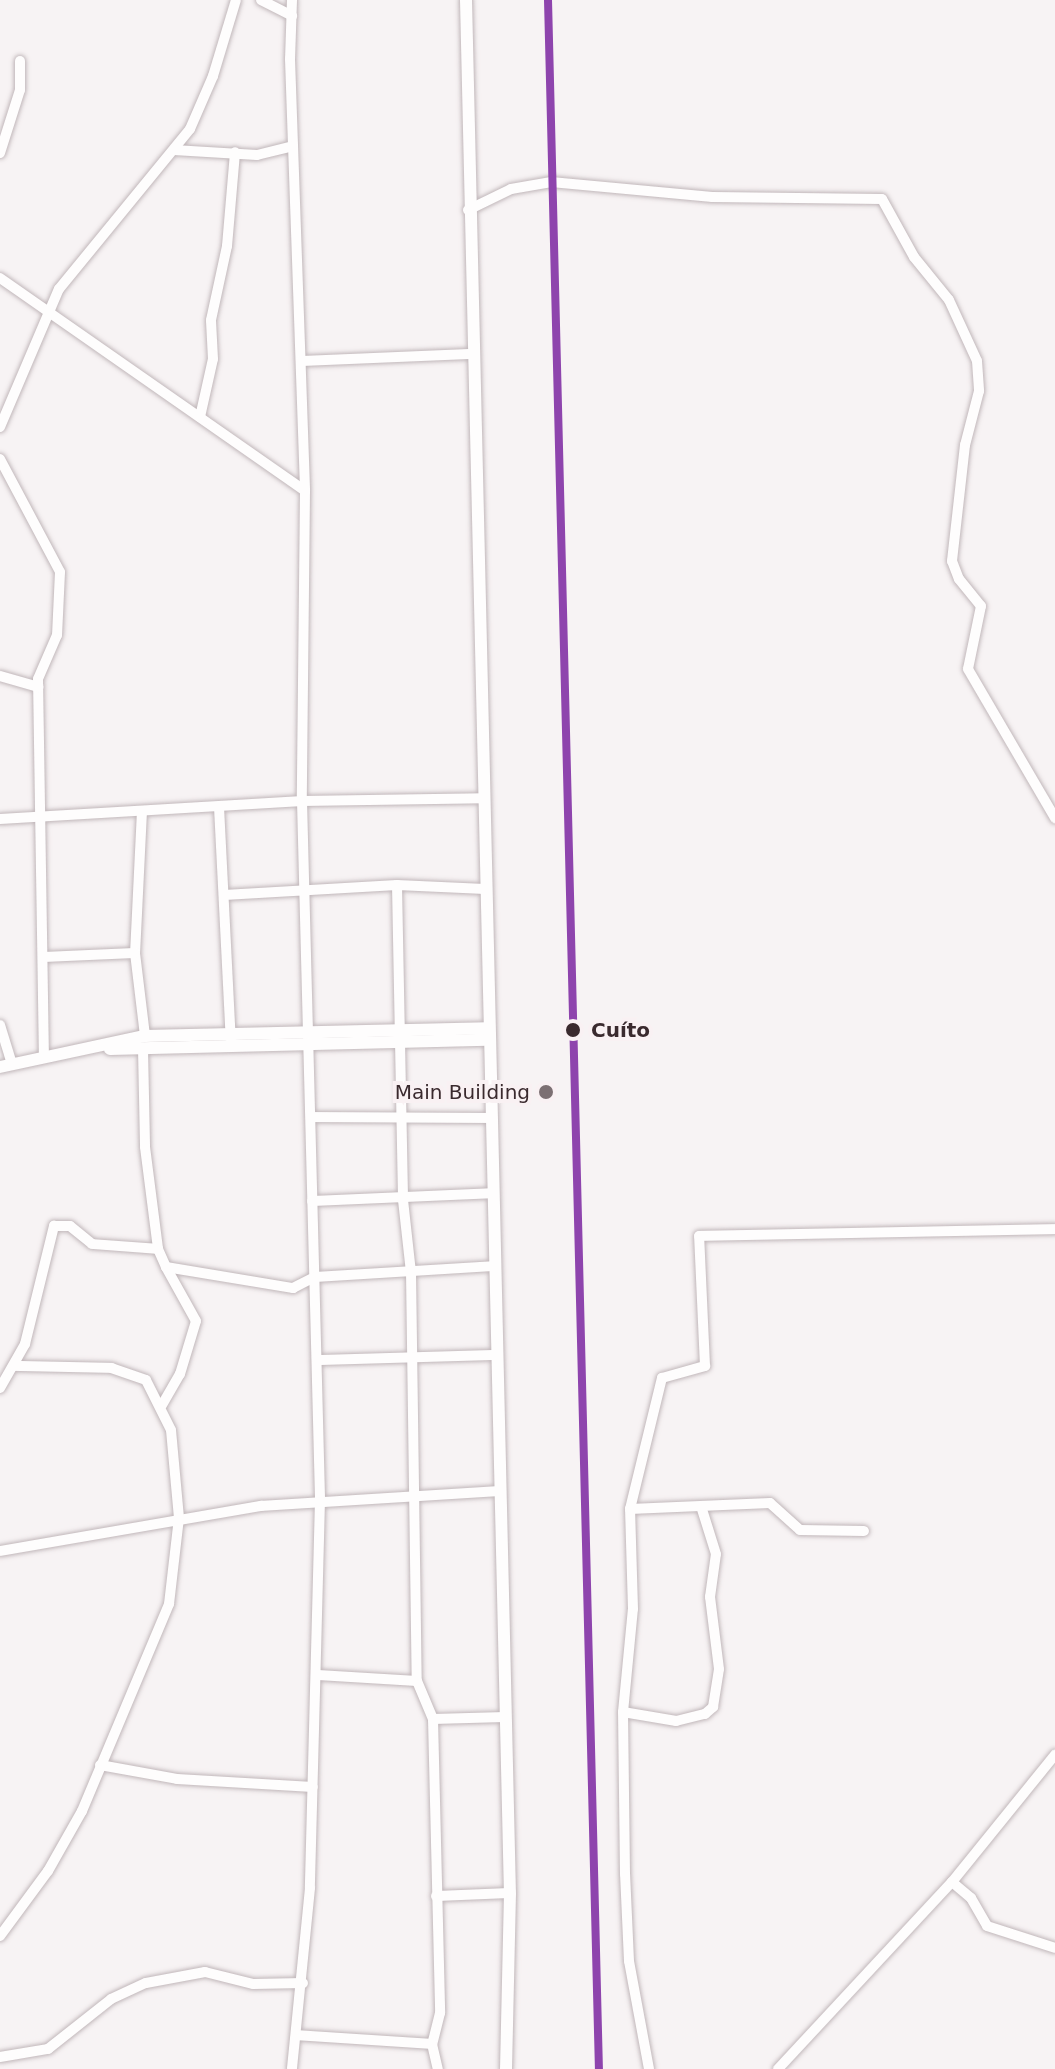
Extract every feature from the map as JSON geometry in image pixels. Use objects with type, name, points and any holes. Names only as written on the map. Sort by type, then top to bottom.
[{"type":"main road","points":[[466,0],[470,354],[484,798],[487,1034],[510,1893],[506,2069]]},
{"type":"main road","points":[[6,1066],[80,1050],[144,1042],[487,1034]]},
{"type":"street","points":[[0,427],[48,310],[89,247],[174,150],[200,110],[236,0]]},
{"type":"street","points":[[261,0],[292,16]]},
{"type":"street","points":[[292,0],[292,146],[305,491],[302,801],[320,1500],[313,1787],[303,1983],[292,2069]]},
{"type":"street","points":[[0,153],[20,90],[20,61]]},
{"type":"street","points":[[174,150],[257,155],[292,146]]},
{"type":"street","points":[[200,417],[213,359],[211,320],[227,246],[223,245],[235,152]]},
{"type":"street","points":[[468,210],[511,189],[551,182],[712,197],[882,199],[914,257],[949,300],[977,361],[979,391],[965,445],[952,561],[959,579],[981,606],[968,669],[1055,818]]},
{"type":"street","points":[[0,278],[48,310],[70,331],[305,491]]},
{"type":"street","points":[[301,361],[470,354]]},
{"type":"street","points":[[0,459],[60,572],[57,635],[38,687],[44,1058]]},
{"type":"street","points":[[0,676],[38,687]]},
{"type":"street","points":[[0,819],[40,814],[302,801],[484,798]]},
{"type":"street","points":[[219,807],[231,1040]]},
{"type":"street","points":[[142,811],[135,953],[144,1042],[145,1147],[158,1249],[196,1321],[180,1374],[162,1405]]},
{"type":"street","points":[[397,885],[403,1200],[411,1272],[411,1496],[417,1681],[433,1719],[440,2013],[432,2044],[438,2069]]},
{"type":"street","points":[[224,895],[397,885],[485,889]]},
{"type":"street","points":[[43,957],[135,953]]},
{"type":"street","points":[[0,1025],[6,1066]]},
{"type":"street","points":[[311,1117],[489,1118]]},
{"type":"street","points":[[312,1201],[403,1200],[492,1193]]},
{"type":"street","points":[[0,1388],[14,1366],[41,1289],[54,1226],[70,1226],[92,1244],[158,1249]]},
{"type":"street","points":[[649,2069],[629,1961],[623,1712],[633,1609],[630,1509],[662,1378],[705,1366],[699,1236],[1055,1229]]},
{"type":"street","points":[[166,1267],[293,1288],[315,1277],[493,1266]]},
{"type":"street","points":[[317,1360],[496,1355]]},
{"type":"street","points":[[0,1936],[67,1841],[169,1604],[179,1518],[171,1430],[162,1405],[146,1380],[126,1371],[14,1366]]},
{"type":"street","points":[[0,1551],[179,1518],[320,1500],[499,1491]]},
{"type":"street","points":[[630,1509],[770,1503],[800,1530],[864,1531]]},
{"type":"street","points":[[623,1712],[676,1721],[705,1714],[713,1707],[719,1669],[710,1597],[716,1554],[701,1506]]},
{"type":"street","points":[[318,1675],[417,1681]]},
{"type":"street","points":[[433,1719],[505,1717]]},
{"type":"street","points":[[778,2069],[952,1882],[1055,1755]]},
{"type":"street","points":[[100,1765],[165,1778],[313,1787]]},
{"type":"street","points":[[952,1882],[971,1898],[987,1926],[1055,1948]]},
{"type":"street","points":[[436,1896],[510,1893]]},
{"type":"street","points":[[0,2057],[48,2049],[111,1999],[146,1983],[205,1972],[253,1984],[303,1983]]},
{"type":"street","points":[[296,2035],[432,2044]]},
{"type":"transit line","points":[[548,0],[599,2069]]},
{"type":"place","name":"Cuíto","points":[[573,1030]]},
{"type":"place","name":"Main Building","points":[[546,1092]]}]
